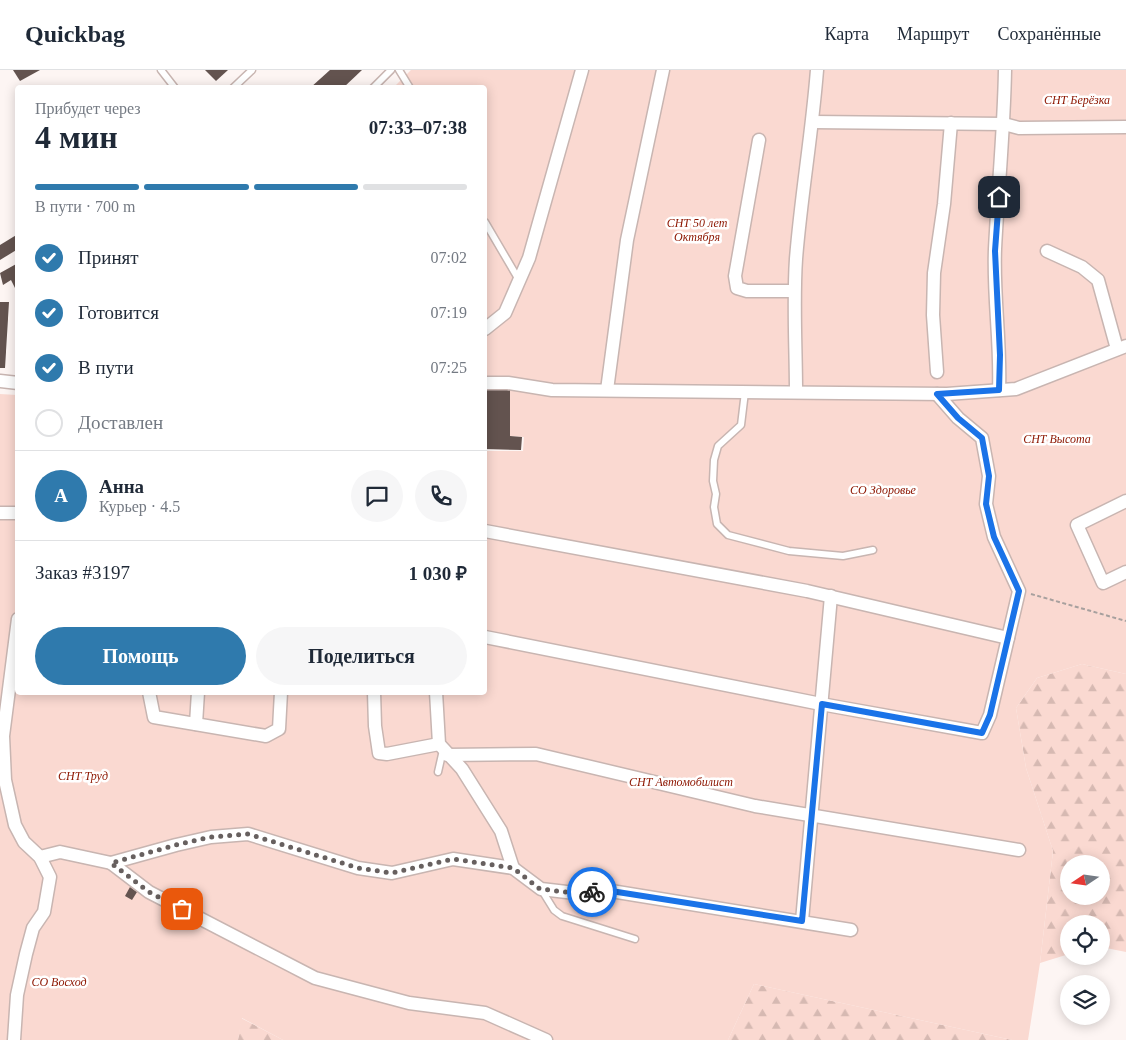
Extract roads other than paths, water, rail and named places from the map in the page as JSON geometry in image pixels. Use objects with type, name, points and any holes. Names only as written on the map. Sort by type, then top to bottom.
[{"type":"street","points":[[487,327],[505,313],[529,258],[582,70]]},
{"type":"street","points":[[607,390],[627,240],[663,70]]},
{"type":"street","points":[[796,392],[794,291],[802,195],[813,122],[816,70]]},
{"type":"street","points":[[999,390],[1000,355],[995,251],[1004,124],[1004,70]]},
{"type":"street","points":[[813,122],[1004,124],[1019,128],[1126,127]]},
{"type":"street","points":[[937,372],[933,315],[934,273],[944,204],[951,123]]},
{"type":"street","points":[[759,140],[735,276],[737,288],[747,291],[794,291]]},
{"type":"street","points":[[487,383],[508,383],[552,390],[937,394],[1016,389],[1121,348],[1098,280],[1082,267],[1047,251]]},
{"type":"street","points":[[0,382],[15,383]]},
{"type":"street","points":[[487,637],[822,704],[982,733],[990,715],[1019,591],[994,537],[986,504],[989,476],[982,438],[958,418],[937,394]]},
{"type":"street","points":[[1126,500],[1077,526],[1103,583],[1126,572]]},
{"type":"street","points":[[0,513],[15,513]]},
{"type":"street","points":[[487,531],[831,596],[1008,638]]},
{"type":"street","points":[[802,921],[831,596]]},
{"type":"street","points":[[14,1040],[17,995],[26,954],[32,928],[44,912],[50,877],[40,856],[24,842],[15,825],[5,780],[2,735],[15,641]]},
{"type":"street","points":[[150,695],[154,717],[266,736],[279,729],[281,695]]},
{"type":"street","points":[[196,724],[198,695]]},
{"type":"street","points":[[374,695],[375,726],[379,752],[387,754],[443,750],[536,754],[755,806],[1018,850]]},
{"type":"street","points":[[436,695],[443,750],[462,769],[500,831],[513,868]]},
{"type":"street","points":[[111,863],[211,837],[248,834],[358,868],[392,873],[453,859],[513,868],[540,889],[575,893],[611,891],[851,930]]},
{"type":"street","points":[[40,856],[60,852],[111,863],[149,892],[315,978],[409,1003],[485,1013],[546,1040]]},
{"type":"lane","points":[[161,70],[172,85]]},
{"type":"lane","points":[[236,85],[252,70]]},
{"type":"lane","points":[[376,85],[392,70]]},
{"type":"lane","points":[[399,70],[408,85]]},
{"type":"lane","points":[[487,225],[520,281]]},
{"type":"lane","points":[[745,392],[741,425],[718,446],[714,460],[713,480],[716,494],[714,507],[717,524],[728,534],[789,551],[843,556],[873,550]]},
{"type":"lane","points":[[438,772],[443,750]]},
{"type":"lane","points":[[540,889],[554,910],[562,916],[635,940]]},
{"type":"park label","name":"СНТ Берёзка","points":[[1077,100]]},
{"type":"park label","name":"СНТ 50 лет Октября","points":[[697,230]]},
{"type":"park label","name":"СНТ Высота","points":[[1057,439]]},
{"type":"park label","name":"СО Здоровье","points":[[883,490]]},
{"type":"park label","name":"СНТ Труд","points":[[83,776]]},
{"type":"park label","name":"СНТ Автомобилист","points":[[681,782]]},
{"type":"park label","name":"СО Восход","points":[[59,982]]}]
